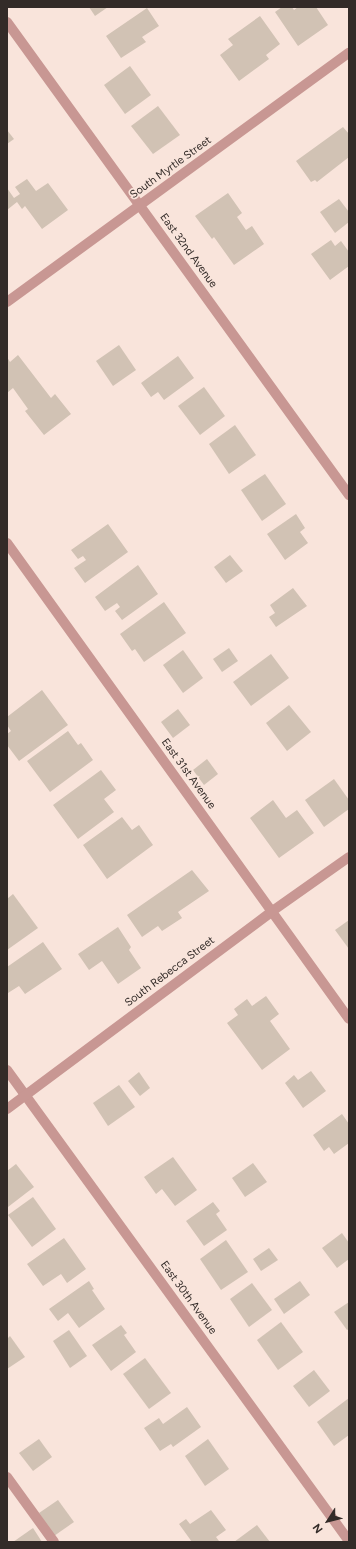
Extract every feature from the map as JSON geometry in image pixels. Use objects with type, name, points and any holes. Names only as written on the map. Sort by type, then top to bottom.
[{"type":"street","name":"East 32nd Avenue","points":[[7,22],[349,495]]},
{"type":"street","name":"South Myrtle Street","points":[[7,302],[349,54]]},
{"type":"street","name":"East 31st Avenue","points":[[7,543],[349,1019]]},
{"type":"street","name":"South Rebecca Street","points":[[7,1109],[271,912],[349,857]]},
{"type":"street","name":"East 30th Avenue","points":[[7,1070],[349,1541]]},
{"type":"street","points":[[7,1477],[54,1542]]},
{"type":"building","points":[[89,7],[108,7],[95,16]]},
{"type":"building","points":[[282,7],[292,7],[294,10],[298,7],[316,7],[328,25],[298,46],[275,12]]},
{"type":"building","points":[[147,8],[159,26],[142,37],[146,42],[121,58],[106,36]]},
{"type":"building","points":[[260,16],[280,44],[266,55],[269,59],[239,81],[220,55],[233,45],[228,39]]},
{"type":"building","points":[[130,66],[151,95],[125,114],[104,85]]},
{"type":"building","points":[[158,106],[180,135],[153,154],[131,126]]},
{"type":"building","points":[[343,127],[349,134],[349,157],[317,182],[315,180],[311,182],[296,161]]},
{"type":"building","points":[[7,130],[14,139],[7,144]]},
{"type":"building","points":[[27,179],[36,191],[48,183],[68,210],[42,229],[25,206],[22,209],[17,202],[7,210],[7,188],[14,198],[20,194],[15,187]]},
{"type":"building","points":[[228,193],[242,213],[237,217],[246,230],[252,226],[264,244],[234,265],[214,237],[212,239],[195,216]]},
{"type":"building","points":[[339,199],[349,212],[349,222],[335,233],[320,212]]},
{"type":"building","points":[[331,240],[335,246],[341,241],[349,252],[349,266],[330,280],[311,254]]},
{"type":"building","points":[[119,345],[136,370],[113,386],[96,361]]},
{"type":"building","points":[[18,355],[51,398],[55,394],[71,414],[44,435],[25,411],[28,409],[13,388],[7,393],[7,357],[10,362]]},
{"type":"building","points":[[178,356],[194,378],[164,400],[158,392],[151,397],[141,383]]},
{"type":"building","points":[[204,387],[225,416],[200,435],[178,406]]},
{"type":"building","points":[[235,425],[256,455],[229,474],[209,444]]},
{"type":"building","points":[[265,474],[286,504],[262,521],[241,490]]},
{"type":"building","points":[[296,514],[305,528],[300,532],[308,543],[285,560],[267,534]]},
{"type":"building","points":[[108,524],[128,552],[85,583],[74,568],[86,560],[83,556],[78,559],[71,550]]},
{"type":"building","points":[[230,555],[243,571],[226,583],[214,567]]},
{"type":"building","points":[[138,565],[158,594],[122,620],[115,611],[120,607],[117,603],[105,611],[95,597]]},
{"type":"building","points":[[293,588],[307,606],[276,627],[269,617],[275,613],[270,605]]},
{"type":"building","points":[[164,602],[186,633],[144,662],[135,649],[132,651],[120,634]]},
{"type":"building","points":[[229,648],[238,661],[222,672],[213,659]]},
{"type":"building","points":[[183,650],[203,678],[183,693],[163,665]]},
{"type":"building","points":[[271,654],[289,678],[251,706],[233,682]]},
{"type":"building","points":[[42,690],[68,725],[19,761],[7,745],[7,734],[11,731],[7,725],[7,717]]},
{"type":"building","points":[[289,705],[311,732],[287,751],[266,723]]},
{"type":"building","points":[[178,709],[190,725],[173,738],[161,722]]},
{"type":"building","points":[[68,731],[78,745],[81,743],[93,760],[50,792],[27,761]]},
{"type":"building","points":[[207,759],[218,774],[204,785],[193,770]]},
{"type":"building","points":[[101,770],[116,790],[104,799],[114,812],[78,839],[53,805]]},
{"type":"building","points":[[334,779],[349,800],[349,809],[324,827],[305,800]]},
{"type":"building","points":[[273,800],[286,818],[297,810],[314,833],[279,858],[250,818]]},
{"type":"building","points":[[122,817],[132,830],[139,825],[153,845],[107,879],[83,845]]},
{"type":"building","points":[[192,870],[209,891],[178,912],[182,918],[162,931],[158,926],[142,937],[127,915]]},
{"type":"building","points":[[13,894],[38,928],[7,950],[7,899]]},
{"type":"building","points":[[349,920],[349,949],[335,930]]},
{"type":"building","points":[[118,927],[131,947],[129,950],[141,968],[118,984],[102,961],[89,970],[78,954]]},
{"type":"building","points":[[43,942],[62,969],[25,994],[19,986],[8,993],[7,967]]},
{"type":"building","points":[[266,996],[279,1014],[270,1021],[290,1049],[262,1070],[227,1023],[238,1015],[234,1009],[247,999],[252,1006]]},
{"type":"building","points":[[311,1071],[326,1091],[303,1108],[285,1083],[294,1075],[298,1080]]},
{"type":"building","points":[[139,1072],[150,1088],[140,1096],[128,1081]]},
{"type":"building","points":[[119,1085],[135,1107],[108,1126],[93,1103]]},
{"type":"building","points":[[342,1114],[349,1124],[349,1143],[334,1154],[329,1147],[324,1151],[313,1135]]},
{"type":"building","points":[[173,1157],[197,1190],[175,1206],[162,1189],[156,1194],[144,1177]]},
{"type":"building","points":[[253,1163],[267,1182],[245,1197],[232,1178]]},
{"type":"building","points":[[16,1164],[34,1187],[8,1207],[7,1171]]},
{"type":"building","points":[[33,1197],[56,1229],[32,1247],[8,1215]]},
{"type":"building","points":[[213,1202],[220,1211],[216,1214],[227,1230],[204,1246],[186,1221]]},
{"type":"building","points":[[342,1233],[349,1243],[349,1259],[337,1268],[322,1248]]},
{"type":"building","points":[[64,1238],[86,1269],[67,1283],[61,1274],[43,1286],[27,1264]]},
{"type":"building","points":[[226,1240],[248,1272],[221,1290],[200,1259]]},
{"type":"building","points":[[269,1248],[278,1260],[261,1271],[253,1259]]},
{"type":"building","points":[[89,1281],[94,1289],[92,1290],[105,1309],[79,1328],[68,1313],[58,1321],[49,1309]]},
{"type":"building","points":[[300,1281],[310,1295],[284,1314],[274,1299]]},
{"type":"building","points":[[252,1283],[272,1310],[249,1327],[230,1299]]},
{"type":"building","points":[[349,1302],[349,1329],[347,1330],[334,1312]]},
{"type":"building","points":[[281,1322],[303,1352],[278,1370],[257,1340]]},
{"type":"building","points":[[121,1325],[127,1333],[124,1335],[136,1352],[111,1371],[92,1345]]},
{"type":"building","points":[[69,1330],[87,1356],[70,1368],[53,1341]]},
{"type":"building","points":[[10,1336],[25,1357],[7,1369],[7,1339]]},
{"type":"building","points":[[145,1358],[171,1393],[149,1409],[123,1374]]},
{"type":"building","points":[[314,1370],[330,1391],[309,1407],[293,1386]]},
{"type":"building","points":[[349,1398],[349,1435],[334,1446],[317,1422]]},
{"type":"building","points":[[187,1407],[201,1427],[173,1447],[171,1444],[160,1451],[144,1428],[159,1418],[163,1424]]},
{"type":"building","points":[[39,1439],[52,1457],[33,1471],[19,1453]]},
{"type":"building","points":[[208,1439],[229,1469],[205,1486],[185,1456]]},
{"type":"building","points":[[58,1500],[74,1522],[54,1536],[39,1513]]},
{"type":"building","points":[[211,1510],[226,1530],[216,1537],[219,1541],[192,1542],[179,1524],[186,1519],[190,1524]]},
{"type":"building","points":[[257,1525],[270,1542],[234,1542]]},
{"type":"building","points":[[33,1528],[42,1542],[13,1542]]}]
